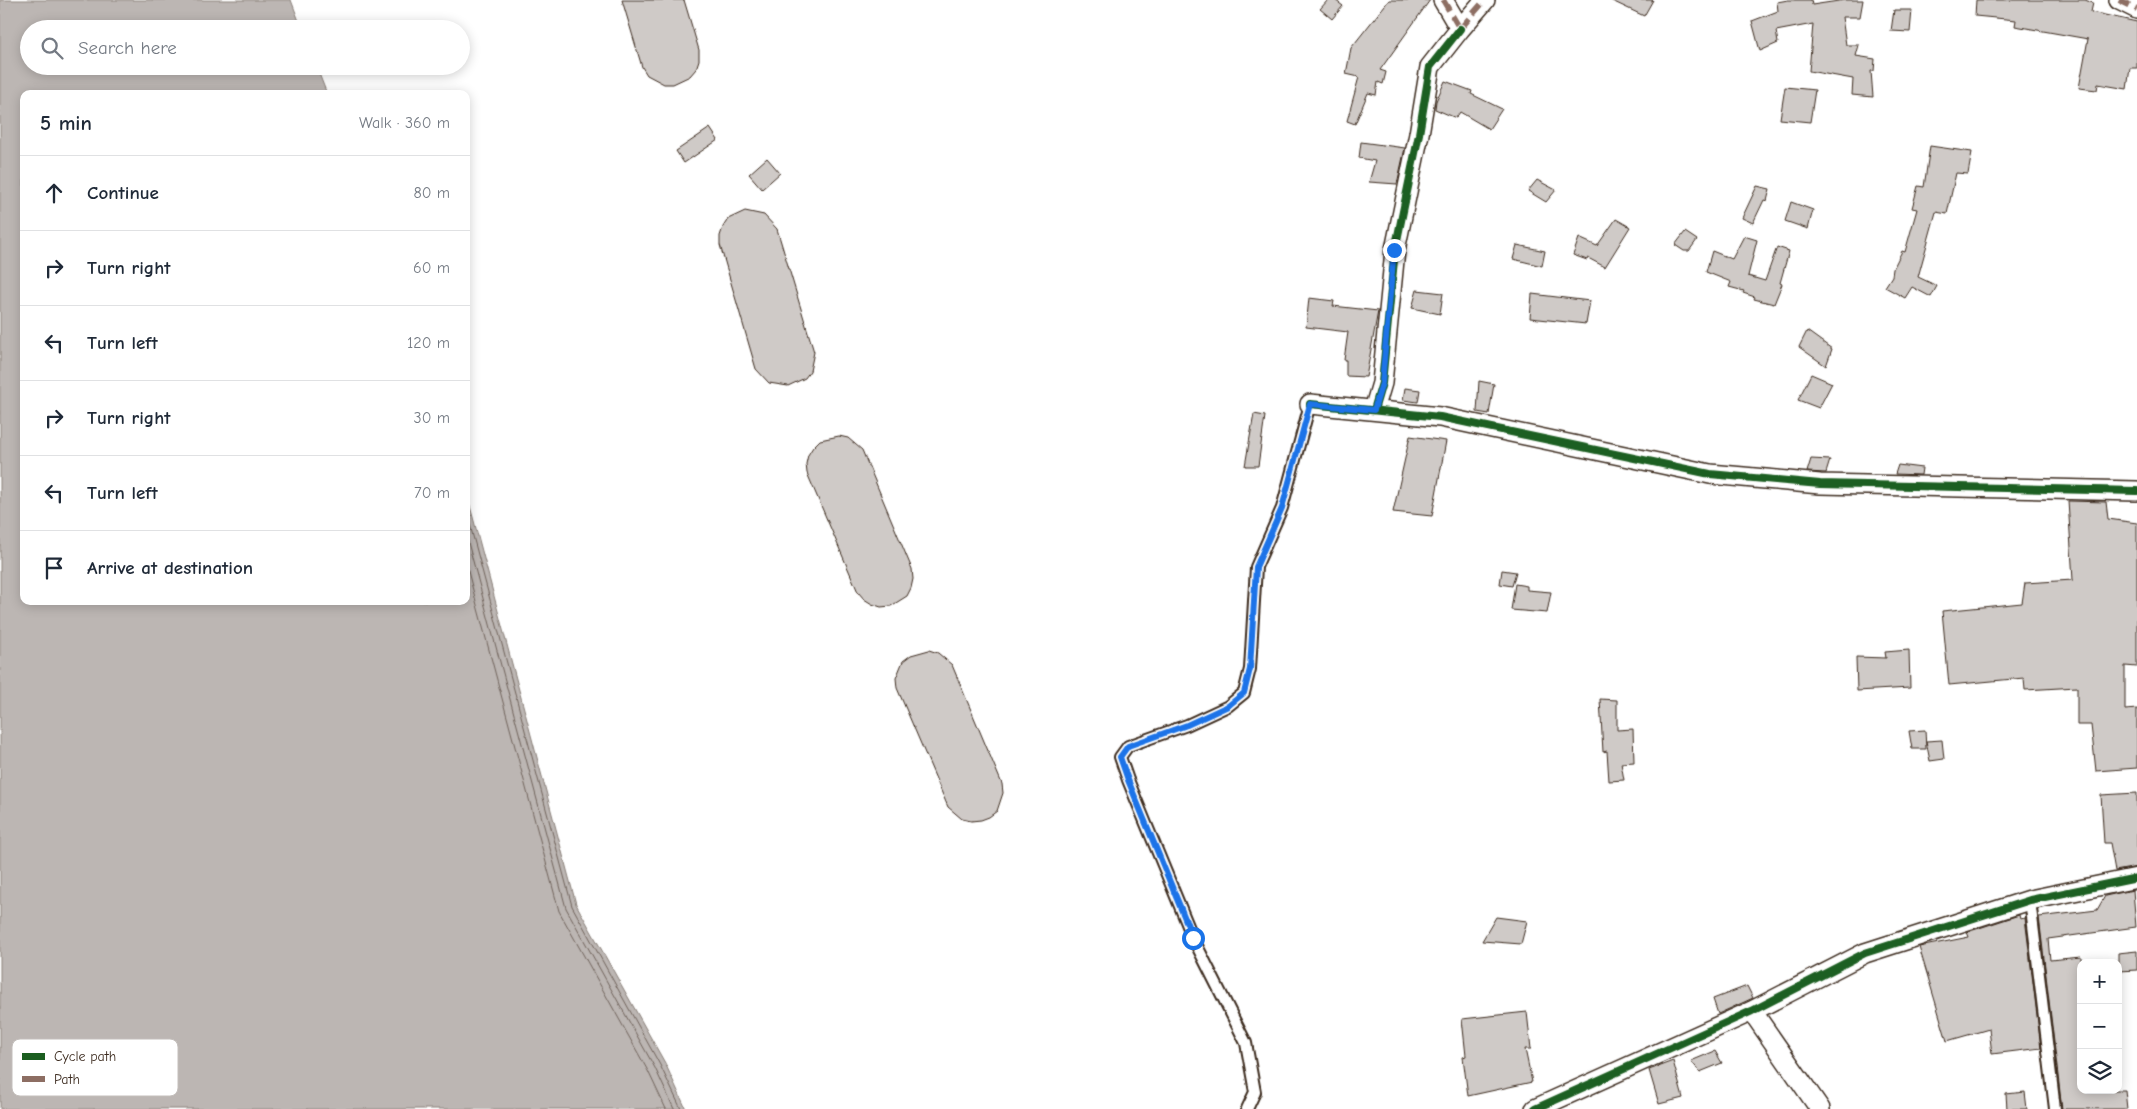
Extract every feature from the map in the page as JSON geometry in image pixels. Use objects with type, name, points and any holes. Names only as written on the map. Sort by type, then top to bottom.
[{"type":"street","points":[[1443,0],[1460,29]]},
{"type":"street","points":[[1374,410],[1382,383],[1394,250],[1419,134],[1430,67],[1485,0]]},
{"type":"street","points":[[2119,0],[2137,10]]},
{"type":"street","points":[[1310,404],[1440,417],[1710,474],[1820,484],[2137,491]]},
{"type":"street","points":[[1535,1109],[1752,1011],[1865,953],[2030,900],[2137,878]]},
{"type":"street","points":[[1752,1011],[1820,1109]]},
{"type":"lane","points":[[1247,1109],[1255,1092],[1246,1043],[1193,938],[1120,757],[1128,746],[1187,725],[1228,706],[1244,693],[1250,669],[1256,567],[1282,508],[1310,404]]},
{"type":"lane","points":[[2030,900],[2055,1109]]},
{"type":"water","points":[[0,0],[291,0],[299,20],[20,20],[20,75],[320,75],[325,90],[20,90],[20,605],[470,605],[470,506],[576,904],[665,1063],[686,1109],[0,1109]]},
{"type":"building","points":[[622,0],[684,0],[699,50],[699,60],[696,69],[690,76],[673,84],[664,84],[647,75],[642,67]]},
{"type":"building","points":[[1328,0],[1335,0],[1343,6],[1332,19],[1320,9]]},
{"type":"building","points":[[1389,0],[1430,0],[1380,70],[1386,72],[1383,84],[1378,82],[1376,95],[1368,93],[1355,124],[1347,121],[1359,77],[1346,74],[1351,48]]},
{"type":"building","points":[[1610,0],[1653,0],[1644,16]]},
{"type":"building","points":[[1811,0],[1812,5],[1845,0],[1863,0],[1860,17],[1842,17],[1846,45],[1859,45],[1856,56],[1875,59],[1874,71],[1871,71],[1873,97],[1852,95],[1853,79],[1809,71],[1813,24],[1776,31],[1778,43],[1760,51],[1752,21],[1778,11],[1777,2]]},
{"type":"building","points":[[1976,0],[2085,0],[2093,3],[2091,12],[2137,22],[2137,68],[2130,68],[2127,89],[2098,84],[2097,90],[2079,88],[2088,39],[2015,26],[2016,20],[1975,16]]},
{"type":"building","points":[[1894,10],[1912,10],[1910,32],[1891,31]]},
{"type":"building","points":[[1445,81],[1472,91],[1471,94],[1502,109],[1489,129],[1460,112],[1456,118],[1435,109],[1436,101]]},
{"type":"building","points":[[1785,87],[1815,90],[1810,122],[1780,119]]},
{"type":"building","points":[[710,128],[718,140],[684,163],[676,151]]},
{"type":"building","points":[[1361,142],[1405,148],[1397,184],[1369,182],[1375,161],[1359,158]]},
{"type":"building","points":[[1930,146],[1972,152],[1968,174],[1956,173],[1947,214],[1936,212],[1918,277],[1937,286],[1931,297],[1912,287],[1905,298],[1885,287],[1892,276],[1893,269],[1902,251],[1905,252],[1917,209],[1912,208],[1918,186],[1924,187]]},
{"type":"building","points":[[767,158],[780,173],[762,189],[749,174]]},
{"type":"building","points":[[1537,180],[1556,190],[1546,202],[1528,191]]},
{"type":"building","points":[[1757,186],[1770,189],[1767,201],[1764,200],[1753,223],[1742,218]]},
{"type":"building","points":[[1791,202],[1813,210],[1808,229],[1785,221]]},
{"type":"building","points":[[745,211],[764,215],[777,229],[814,352],[810,371],[805,378],[788,386],[769,383],[756,369],[720,245],[720,236],[728,219]]},
{"type":"building","points":[[1616,219],[1630,227],[1605,267],[1588,258],[1587,260],[1573,255],[1579,238],[1597,246]]},
{"type":"building","points":[[1685,232],[1697,240],[1689,251],[1684,251],[1675,245]]},
{"type":"building","points":[[1744,236],[1757,240],[1748,276],[1765,281],[1777,247],[1789,251],[1780,283],[1782,284],[1774,304],[1754,299],[1755,297],[1743,293],[1744,291],[1729,287],[1731,282],[1706,272],[1712,251],[1732,259]]},
{"type":"building","points":[[1517,245],[1545,251],[1542,266],[1513,259]]},
{"type":"building","points":[[1417,290],[1443,293],[1440,314],[1412,308]]},
{"type":"building","points":[[1532,294],[1590,301],[1586,324],[1530,318]]},
{"type":"building","points":[[1309,298],[1334,301],[1333,306],[1378,311],[1366,377],[1346,376],[1346,360],[1344,360],[1348,332],[1306,327]]},
{"type":"building","points":[[1807,331],[1832,349],[1826,366],[1799,347]]},
{"type":"building","points":[[1811,374],[1832,383],[1819,408],[1798,400]]},
{"type":"building","points":[[1479,381],[1494,384],[1489,414],[1477,412]]},
{"type":"building","points":[[1405,388],[1420,390],[1418,402],[1403,400]]},
{"type":"building","points":[[1254,414],[1265,416],[1258,466],[1245,466]]},
{"type":"building","points":[[839,436],[848,438],[862,450],[912,569],[913,579],[907,596],[891,606],[881,607],[872,604],[858,592],[807,473],[808,455],[813,447],[820,440]]},
{"type":"building","points":[[1410,436],[1446,441],[1432,516],[1393,512]]},
{"type":"building","points":[[1811,459],[1830,460],[1826,473],[1807,472]]},
{"type":"building","points":[[1898,465],[1922,468],[1921,475],[1895,474]]},
{"type":"building","points":[[2068,501],[2106,502],[2108,519],[2137,523],[2137,667],[2125,666],[2125,710],[2137,709],[2137,768],[2096,771],[2091,725],[2077,725],[2077,687],[2025,690],[2024,678],[1949,685],[1942,611],[2022,603],[2025,583],[2073,580]]},
{"type":"building","points":[[1502,570],[1516,572],[1512,586],[1500,584]]},
{"type":"building","points":[[1515,584],[1527,586],[1527,590],[1551,592],[1547,613],[1511,610]]},
{"type":"building","points":[[929,650],[938,653],[952,665],[1002,784],[1003,793],[997,811],[981,820],[971,821],[962,819],[948,807],[897,688],[896,678],[903,661],[911,655]]},
{"type":"building","points":[[1909,650],[1910,688],[1857,691],[1856,657],[1886,658],[1885,652]]},
{"type":"building","points":[[1600,699],[1617,700],[1617,730],[1633,729],[1634,762],[1621,763],[1624,780],[1609,781],[1607,751],[1603,752]]},
{"type":"building","points":[[1925,730],[1926,749],[1912,749],[1909,731]]},
{"type":"building","points":[[1942,740],[1944,759],[1930,761],[1926,741]]},
{"type":"building","points":[[2137,793],[2137,867],[2115,871],[2110,843],[2104,843],[2101,795]]},
{"type":"building","points":[[2133,890],[2136,927],[2048,939],[2050,960],[2081,957],[2081,959],[2077,959],[2077,1094],[2122,1094],[2122,1090],[2125,1090],[2127,1109],[2062,1109],[2039,917],[2097,910],[2105,896]]},
{"type":"building","points":[[2019,915],[2020,919],[2025,918],[2041,1048],[1992,1054],[1989,1029],[1947,1041],[1919,947],[1969,937],[1967,932]]},
{"type":"building","points":[[1496,917],[1527,921],[1521,944],[1482,941]]},
{"type":"building","points":[[2137,951],[2137,970],[2122,971],[2122,959],[2118,959],[2118,953]]},
{"type":"building","points":[[1747,986],[1753,998],[1718,1014],[1713,999]]},
{"type":"building","points":[[1527,1012],[1531,1049],[1525,1049],[1532,1082],[1468,1096],[1463,1057],[1466,1056],[1462,1019]]},
{"type":"building","points":[[1715,1051],[1722,1063],[1700,1072],[1691,1061]]},
{"type":"building","points":[[1673,1061],[1683,1098],[1659,1104],[1649,1070]]},
{"type":"building","points":[[2025,1092],[2027,1109],[2007,1109],[2006,1094]]},
{"type":"marked path","points":[[1443,0],[1460,29],[1485,0]]},
{"type":"marked path","points":[[2119,0],[2137,9]]},
{"type":"cycle path","points":[[1374,410],[1382,383],[1395,250],[1419,134],[1430,67],[1460,29]]},
{"type":"cycle path","points":[[1310,404],[1440,417],[1710,474],[1820,484],[2137,491]]},
{"type":"cycle path","points":[[1535,1109],[1752,1011],[1865,953],[2030,900],[2137,878]]},
{"type":"route","points":[[1193,938],[1120,757],[1128,746],[1187,725],[1228,706],[1244,693],[1250,669],[1256,567],[1282,508],[1310,404],[1374,410],[1382,383],[1394,250]]}]
